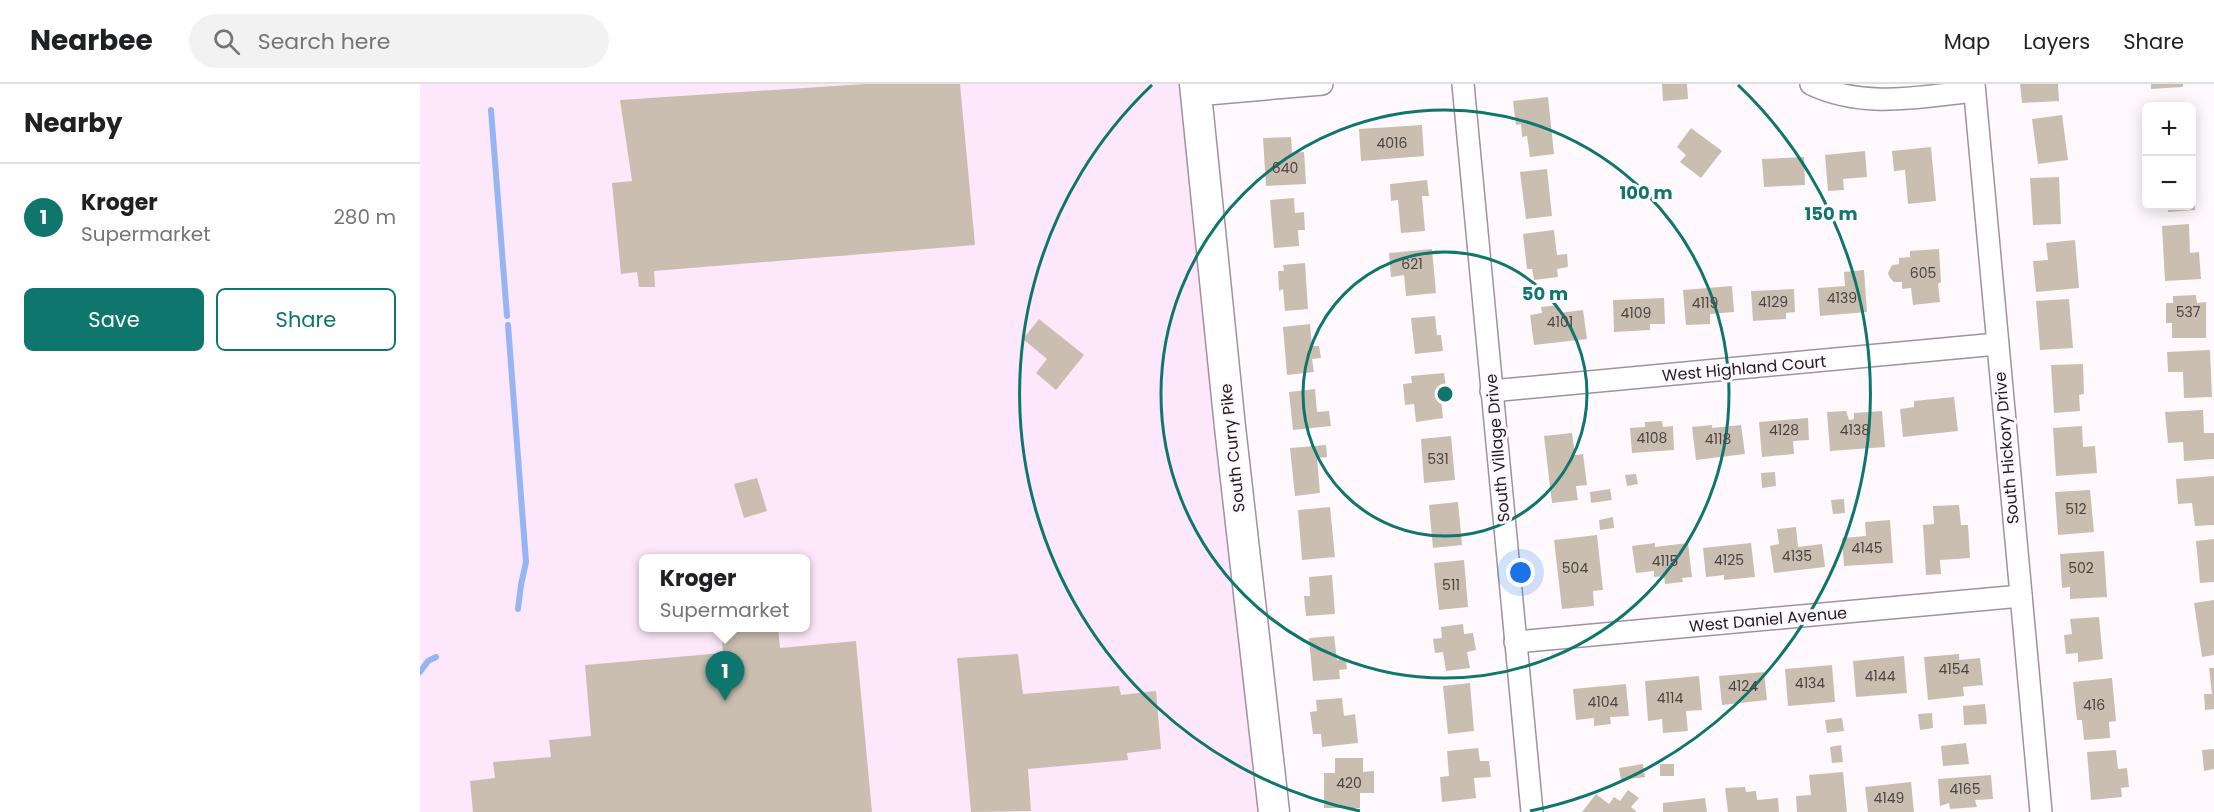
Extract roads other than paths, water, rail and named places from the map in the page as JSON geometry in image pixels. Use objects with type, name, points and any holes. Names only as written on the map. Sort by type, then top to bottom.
[{"type":"main road","name":"South Curry Pike","points":[[1195,89],[1230,427],[1274,812]]},
{"type":"street","points":[[1195,89],[1322,84]]},
{"type":"street","name":"South Village Drive","points":[[1463,84],[1532,812]]},
{"type":"street","points":[[1811,84],[1834,93],[1873,99],[1902,99],[1974,88]]},
{"type":"street","name":"South Hickory Drive","points":[[1974,88],[2041,812]]},
{"type":"street","name":"West Highland Court","points":[[1491,391],[1996,344]]},
{"type":"street","name":"West Daniel Avenue","points":[[1515,642],[2020,596]]},
{"type":"waterway","points":[[491,110],[507,316]]},
{"type":"waterway","points":[[508,325],[526,562],[518,609]]},
{"type":"waterway","points":[[420,672],[428,661],[436,657]]},
{"type":"place","name":"Kroger","points":[[725,701]]}]
